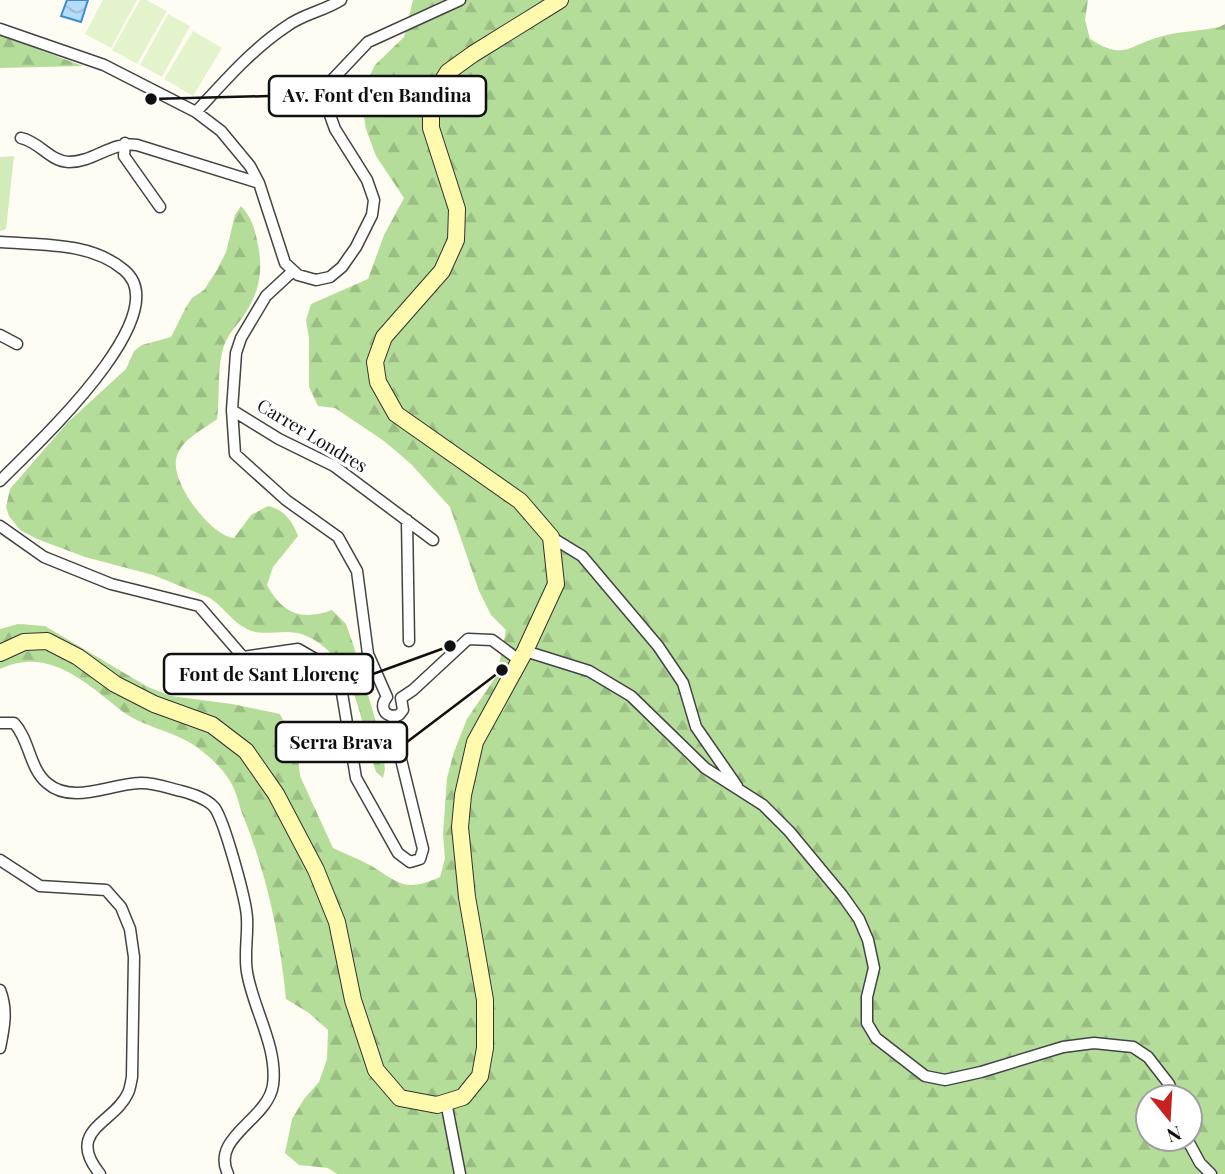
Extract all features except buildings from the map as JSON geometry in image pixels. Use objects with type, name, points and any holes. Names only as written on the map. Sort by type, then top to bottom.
[{"type":"main road","points":[[0,653],[24,642],[47,641],[78,657],[115,684],[154,704],[212,725],[246,751],[276,794],[316,870],[337,922],[354,1000],[376,1070],[400,1098],[437,1105],[463,1097],[480,1076],[485,1048],[485,1000],[467,897],[460,827],[463,795],[475,742],[522,656],[556,584],[551,537],[520,501],[396,414],[378,382],[374,362],[384,337],[442,271],[456,240],[457,209],[431,128],[431,100],[448,72],[560,0]]},
{"type":"street","points":[[196,112],[258,48],[286,26],[341,0]]},
{"type":"street","points":[[0,29],[104,65],[196,112],[221,131],[250,166],[259,183],[281,254],[293,271],[305,278],[316,280],[330,277],[342,267],[356,247],[372,215],[374,200],[367,180],[335,129],[326,104],[332,80],[368,42],[460,0]]},
{"type":"street","points":[[21,138],[33,142],[55,159],[72,162],[125,143],[137,145],[259,183]]},
{"type":"street","points":[[125,143],[124,156],[160,207]]},
{"type":"street","points":[[0,242],[84,250],[126,271],[136,291],[135,309],[124,341],[103,370],[0,481]]},
{"type":"street","points":[[293,271],[266,296],[241,338],[233,373],[235,454],[286,500],[338,537],[357,571],[368,654],[387,697]]},
{"type":"street","points":[[0,335],[17,344]]},
{"type":"street","name":"Carrer Londres","points":[[232,410],[279,439],[334,466],[433,540]]},
{"type":"street","points":[[407,520],[409,641]]},
{"type":"street","points":[[0,526],[44,557],[111,584],[199,606],[243,657],[298,649],[317,660],[342,694],[356,778],[398,853],[410,862],[420,859],[423,849],[396,739],[393,716]]},
{"type":"street","points":[[551,537],[582,556],[658,646],[683,683],[696,727],[742,794]]},
{"type":"street","points":[[401,698],[468,639],[492,640],[522,656],[589,671],[631,696],[705,768],[763,805],[789,831],[842,895],[859,919],[868,940],[874,968],[867,997],[867,1023],[876,1038],[925,1076],[945,1080],[1063,1047],[1094,1043],[1133,1047],[1148,1058],[1168,1083]]},
{"type":"street","points":[[394,695],[401,698],[403,710],[400,714],[388,715],[384,710],[387,697],[394,695]]},
{"type":"street","points":[[0,723],[14,723],[20,730],[33,764],[45,782],[55,789],[79,794],[142,782],[195,795],[215,807],[229,846],[247,915],[246,967],[266,1037],[273,1073],[272,1088],[264,1104],[230,1142],[224,1154],[223,1164],[228,1174]]},
{"type":"street","points":[[0,860],[40,886],[106,890],[121,907],[130,929],[134,957],[132,1077],[127,1096],[99,1124],[89,1139],[88,1156],[100,1174]]},
{"type":"street","points":[[0,990],[5,1006],[5,1026],[0,1048]]},
{"type":"street","points":[[446,1102],[460,1174]]},
{"type":"street","points":[[1195,1153],[1211,1174]]},
{"type":"green space","points":[[103,0],[137,0],[111,48],[85,34]]},
{"type":"green space","points":[[140,0],[146,0],[167,11],[137,64],[112,50]]},
{"type":"green space","points":[[413,0],[1088,0],[1085,20],[1090,39],[1102,46],[1120,50],[1163,36],[1225,24],[1225,1174],[337,1174],[328,1168],[299,1165],[285,1153],[292,1119],[319,1082],[327,1059],[328,1030],[309,1013],[286,999],[266,884],[231,783],[206,754],[192,744],[138,721],[64,670],[33,662],[17,663],[0,669],[0,629],[18,624],[45,626],[148,687],[171,696],[280,714],[297,748],[300,776],[333,848],[364,862],[399,883],[416,885],[440,877],[445,858],[443,834],[447,778],[467,719],[497,675],[506,630],[491,615],[479,591],[450,507],[411,464],[384,441],[335,408],[318,406],[309,387],[309,338],[306,320],[311,304],[368,279],[384,235],[404,198],[376,156],[366,129],[360,95],[375,65],[404,37]]},
{"type":"green space","points":[[168,14],[190,26],[162,77],[140,65]]},
{"type":"green space","points":[[193,31],[222,48],[193,96],[164,79]]},
{"type":"green space","points":[[0,35],[83,66],[0,68]]},
{"type":"green space","points":[[14,156],[6,229],[0,231],[0,157]]},
{"type":"green space","points":[[241,206],[250,219],[257,239],[260,256],[258,285],[251,303],[223,349],[217,419],[182,446],[176,460],[176,470],[187,495],[204,519],[225,535],[234,538],[251,515],[268,506],[279,510],[290,521],[298,536],[273,567],[267,585],[286,609],[302,615],[332,610],[346,624],[381,739],[385,769],[383,778],[376,772],[346,675],[335,658],[321,645],[297,633],[253,632],[210,598],[153,575],[85,557],[37,539],[20,530],[9,516],[6,507],[10,489],[67,423],[126,369],[134,351],[142,345],[171,337],[192,298],[204,290],[217,270],[226,252],[235,215]]},
{"type":"water","points":[[67,0],[88,0],[81,22],[61,16]]},
{"type":"place","name":"Av. Font d'en Bandina","points":[[151,99]]},
{"type":"place","name":"Font de Sant Llorenç","points":[[450,646]]},
{"type":"place","name":"Serra Brava","points":[[502,670]]}]
